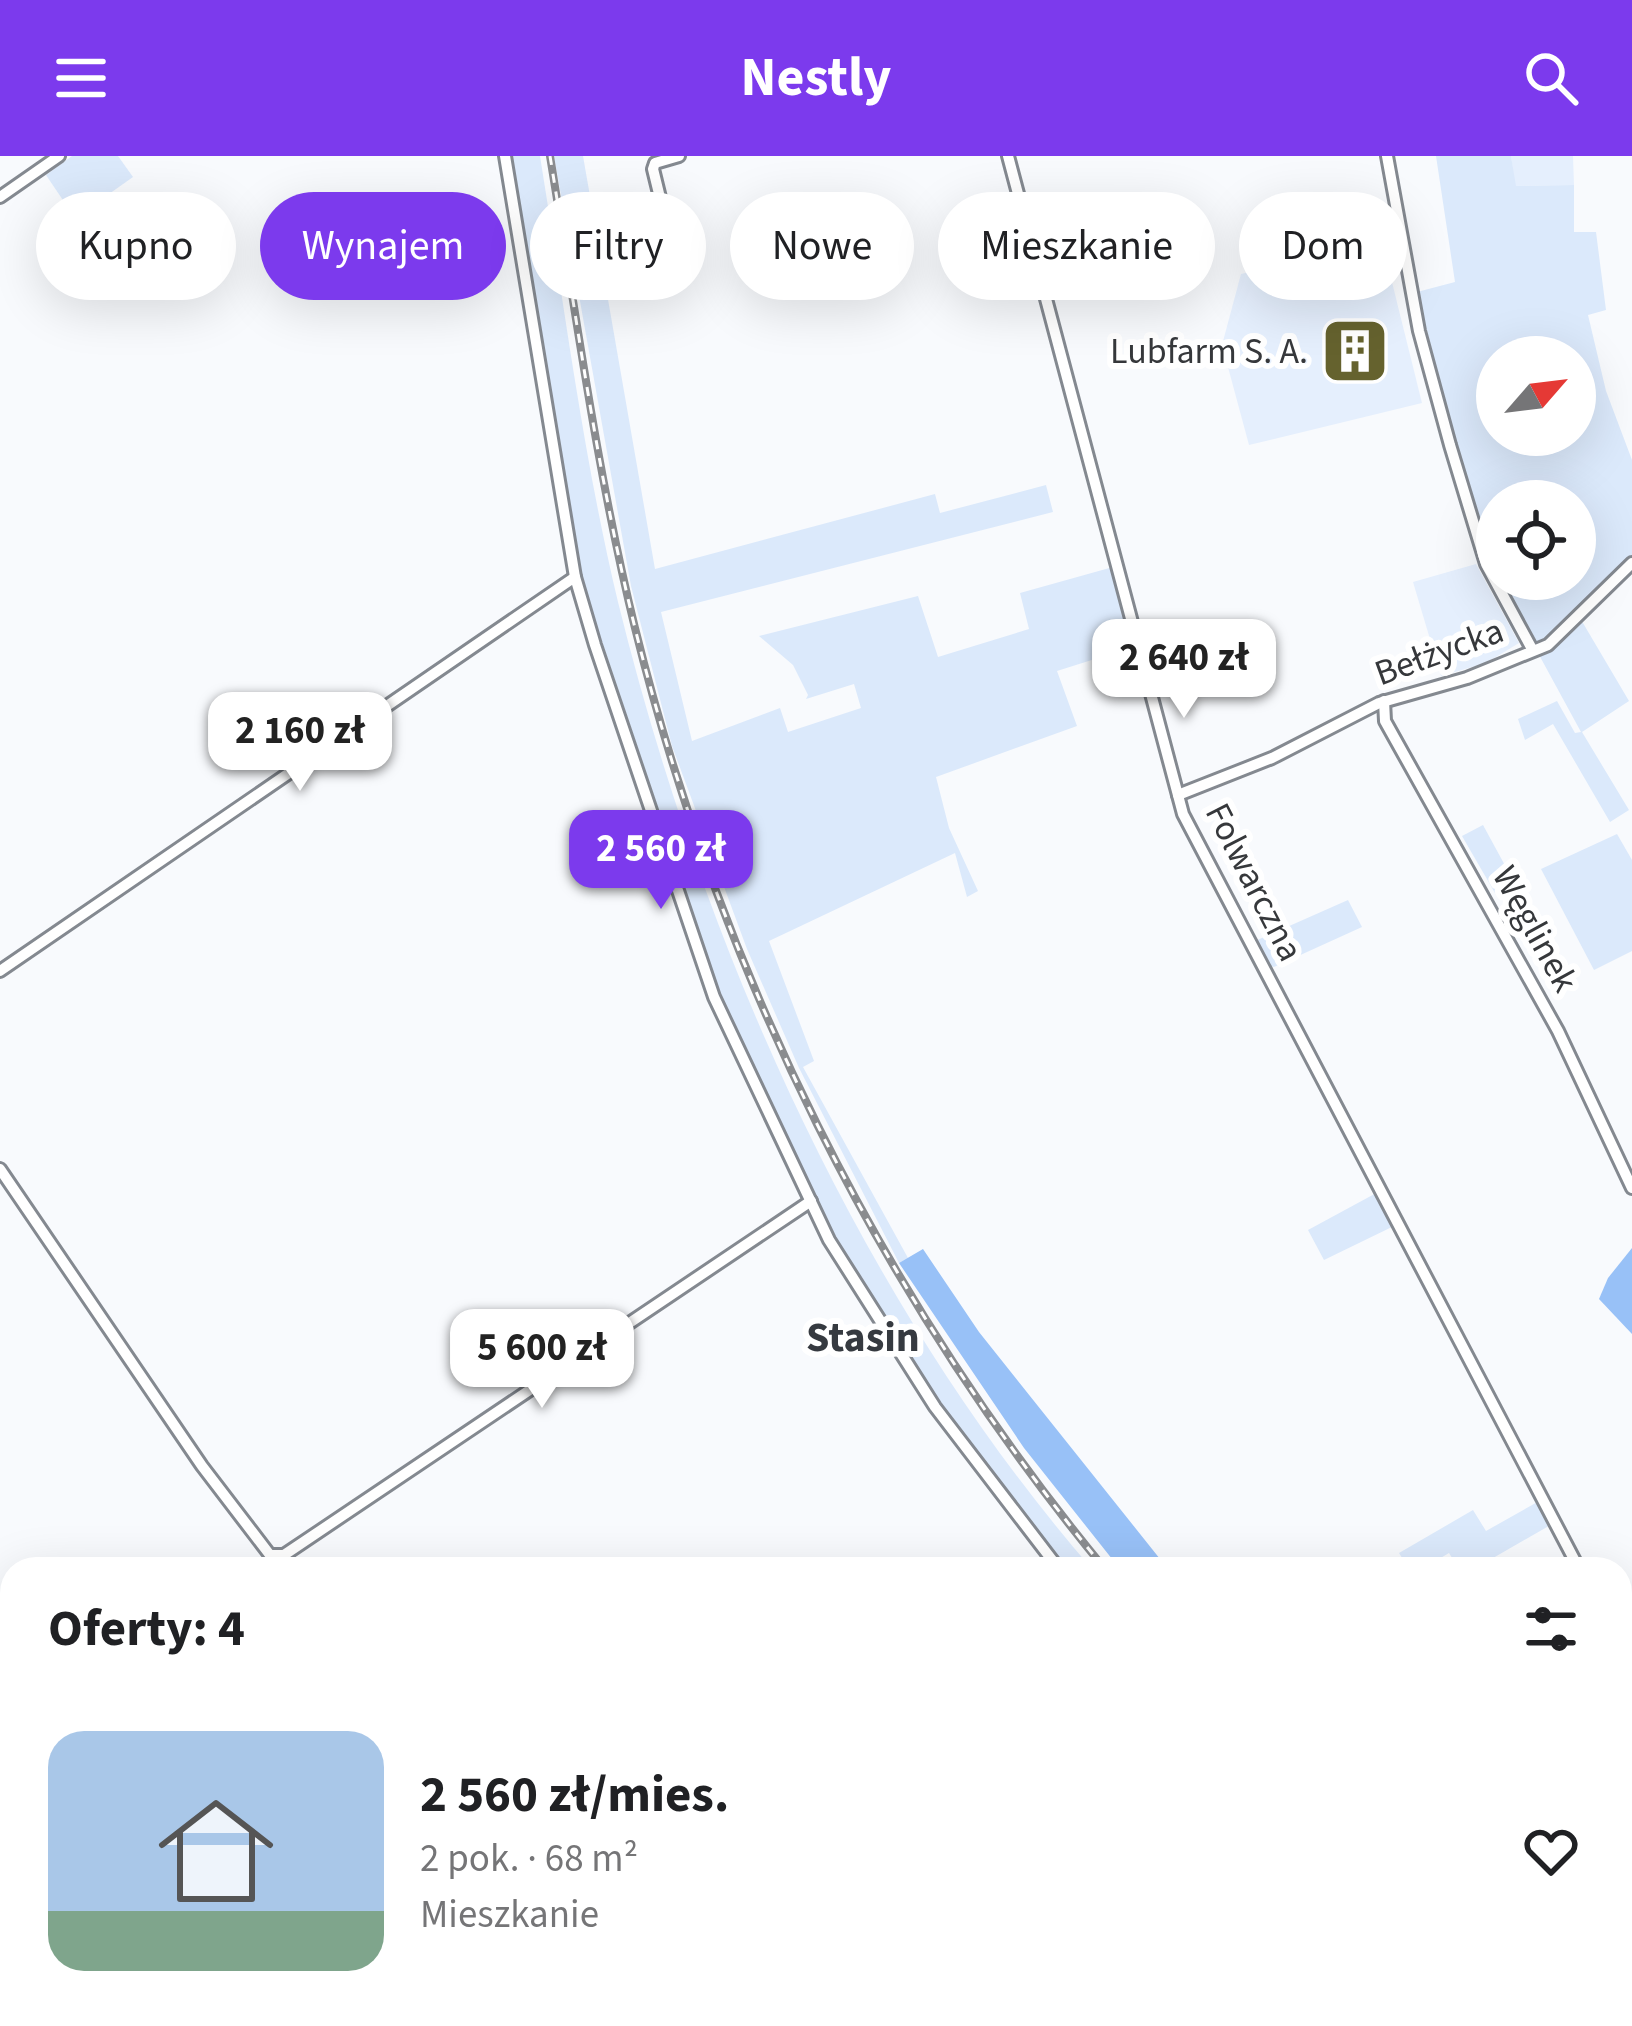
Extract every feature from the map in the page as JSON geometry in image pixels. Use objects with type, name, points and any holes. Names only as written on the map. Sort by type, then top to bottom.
[{"type":"street","points":[[0,197],[59,156]]},
{"type":"street","points":[[505,156],[575,578],[714,997],[839,1260],[902,1358],[1050,1557]]},
{"type":"street","points":[[658,192],[652,170],[655,163],[680,156]]},
{"type":"street","name":"Folwarczna","points":[[1008,156],[1183,814],[1573,1557]]},
{"type":"street","points":[[1388,156],[1419,332],[1450,445],[1486,565],[1532,650]]},
{"type":"street","name":"Bełżycka","points":[[1178,795],[1272,758],[1384,701],[1467,678],[1548,645],[1632,562]]},
{"type":"street","points":[[0,971],[575,578]]},
{"type":"street","name":"Węglinek","points":[[1384,701],[1385,721],[1558,1031],[1632,1188]]},
{"type":"street","points":[[0,1169],[202,1466],[270,1556],[284,1555],[811,1202]]},
{"type":"shaded area","points":[[72,156],[118,156],[133,177],[112,192],[57,192],[46,175]]},
{"type":"shaded area","points":[[512,156],[540,156],[546,192],[530,192],[530,265]]},
{"type":"shaded area","points":[[554,156],[583,156],[589,192],[560,192]]},
{"type":"shaded area","points":[[1436,156],[1511,156],[1516,186],[1574,185],[1574,232],[1596,232],[1606,310],[1588,315],[1593,336],[1476,336],[1476,456],[1596,456],[1596,349],[1632,460],[1632,558],[1596,592],[1596,480],[1476,480],[1476,508],[1417,292],[1455,282]]},
{"type":"shaded area","points":[[1511,156],[1573,156],[1574,185],[1515,186]]},
{"type":"shaded area","points":[[1239,281],[1239,300],[1396,300],[1422,403],[1249,445],[1222,345]]},
{"type":"shaded area","points":[[536,300],[563,300],[618,602],[695,860],[744,988],[799,1113],[862,1235],[931,1352],[1008,1464],[1082,1557],[1058,1557],[937,1398],[848,1262],[725,1007],[583,585]]},
{"type":"shaded area","points":[[580,300],[608,300],[655,569],[935,494],[940,513],[1046,485],[1053,512],[661,612],[692,741],[780,708],[788,732],[861,708],[854,684],[806,699],[793,665],[759,636],[918,596],[938,657],[1029,629],[1020,593],[1113,567],[1136,646],[1057,671],[1077,726],[936,777],[949,828],[978,891],[967,897],[955,853],[769,941],[814,1061],[803,1067],[908,1258],[899,1263],[799,1068],[747,949],[672,746],[631,586]]},
{"type":"shaded area","points":[[1476,564],[1476,600],[1496,600],[1519,643],[1486,663],[1441,676],[1413,582]]},
{"type":"shaded area","points":[[1510,600],[1588,600],[1541,644],[1534,644]]},
{"type":"shaded area","points":[[1580,618],[1629,701],[1582,732],[1629,810],[1610,822],[1553,724],[1525,740],[1518,719],[1557,701],[1575,733],[1581,732],[1538,653]]},
{"type":"shaded area","points":[[1483,825],[1514,882],[1495,893],[1462,836]]},
{"type":"shaded area","points":[[1617,834],[1632,860],[1632,951],[1594,970],[1541,869]]},
{"type":"shaded area","points":[[1348,900],[1362,927],[1274,967],[1268,965],[1255,941]]},
{"type":"shaded area","points":[[1380,1191],[1396,1225],[1324,1260],[1308,1230]]},
{"type":"shaded area","points":[[1632,1248],[1632,1334],[1599,1299],[1608,1278]]},
{"type":"shaded area","points":[[923,1249],[979,1332],[1158,1557],[1110,1557],[1024,1448],[899,1263]]},
{"type":"shaded area","points":[[1541,1500],[1554,1523],[1495,1557],[1452,1557],[1449,1553],[1402,1557],[1399,1553],[1473,1510],[1486,1531]]},
{"type":"railway","points":[[550,156],[609,511],[635,628],[670,756],[713,882],[762,1005],[880,1242],[949,1355],[1096,1557]]},
{"type":"place","name":"Lubfarm S. A.","points":[[1355,351]]},
{"type":"district","name":"Stasin","points":[[863,1338]]}]
